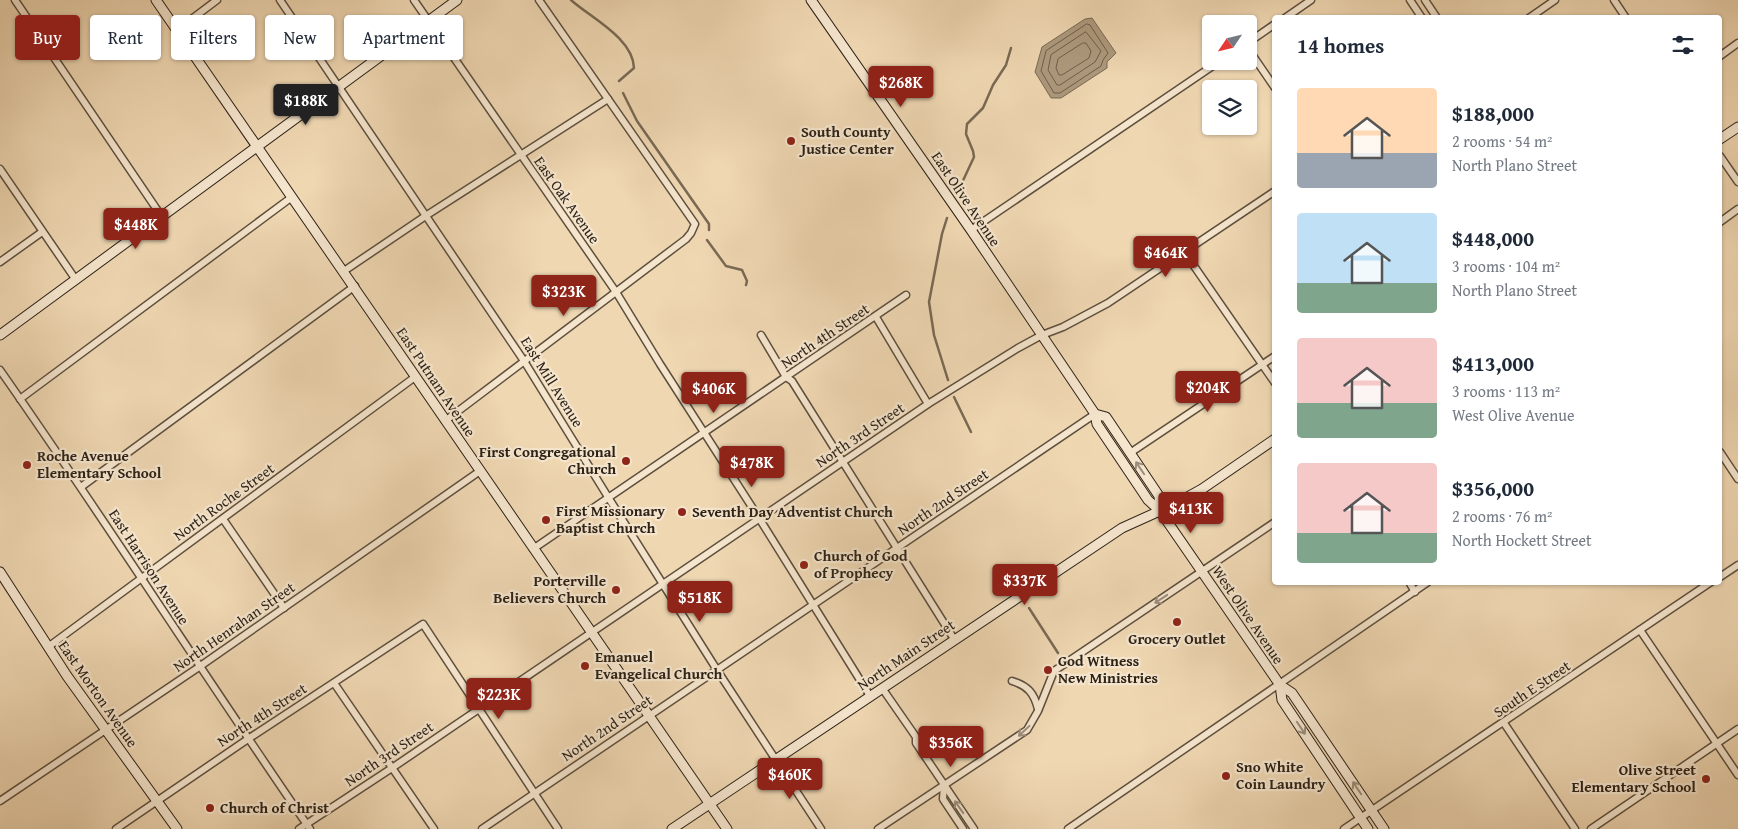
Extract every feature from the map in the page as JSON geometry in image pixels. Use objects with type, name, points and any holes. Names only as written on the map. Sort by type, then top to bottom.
[{"type":"main road","name":"East Putnam Avenue","points":[[156,0],[171,21]]},
{"type":"main road","points":[[436,15],[457,0]]},
{"type":"main road","name":"East Olive Avenue","points":[[811,0],[1042,335],[1095,414],[1097,424],[1148,500],[1160,510]]},
{"type":"main road","name":"East Putnam Avenue","points":[[198,60],[727,829]]},
{"type":"main road","points":[[0,335],[375,60]]},
{"type":"main road","points":[[1722,138],[1738,127]]},
{"type":"main road","name":"East Olive Avenue","points":[[1095,414],[1106,417],[1159,496],[1160,510]]},
{"type":"main road","name":"North Main Street","points":[[672,829],[1122,528],[1202,488],[1272,441]]},
{"type":"main road","name":"West Olive Avenue","points":[[1160,510],[1280,685],[1292,693],[1366,814],[1368,829]]},
{"type":"main road","name":"East Morton Avenue","points":[[0,572],[48,647],[177,829]]},
{"type":"main road","name":"West Olive Avenue","points":[[1280,685],[1282,700],[1366,814],[1384,829]]},
{"type":"street","points":[[15,0],[162,217]]},
{"type":"street","points":[[197,15],[217,0]]},
{"type":"street","name":"East Mill Avenue","points":[[280,0],[524,360],[717,670],[821,829]]},
{"type":"street","name":"East Oak Avenue","points":[[414,0],[425,15]]},
{"type":"street","points":[[445,420],[686,239],[695,224],[540,0]]},
{"type":"street","points":[[1289,15],[1311,0]]},
{"type":"street","points":[[1410,0],[1420,15]]},
{"type":"street","points":[[1424,0],[1435,15]]},
{"type":"street","points":[[1533,15],[1555,0]]},
{"type":"street","points":[[1614,0],[1624,15]]},
{"type":"street","points":[[1258,36],[1272,26]]},
{"type":"street","points":[[1722,55],[1738,44]]},
{"type":"street","name":"East Oak Avenue","points":[[456,60],[616,292],[870,696]]},
{"type":"street","points":[[1258,63],[1272,84]]},
{"type":"street","points":[[971,230],[1207,70]]},
{"type":"street","points":[[344,271],[427,215],[608,99]]},
{"type":"street","points":[[1722,159],[1738,182]]},
{"type":"street","points":[[0,169],[76,280]]},
{"type":"street","name":"North 3rd Street","points":[[299,829],[308,826],[759,518],[995,360],[1042,335],[1063,328],[1108,303],[1272,193]]},
{"type":"street","points":[[20,398],[292,197]]},
{"type":"street","points":[[1722,221],[1738,209]]},
{"type":"street","points":[[0,262],[42,232]]},
{"type":"street","points":[[1185,253],[1272,379]]},
{"type":"street","points":[[80,487],[355,286]]},
{"type":"street","name":"North 4th Street","points":[[533,549],[906,295]]},
{"type":"street","points":[[876,317],[928,404]]},
{"type":"street","points":[[761,335],[786,377],[792,381],[954,639]]},
{"type":"street","points":[[1130,453],[1272,358]]},
{"type":"street","name":"East Harrison Avenue","points":[[0,370],[308,826]]},
{"type":"street","name":"North Roche Street","points":[[48,647],[415,377]]},
{"type":"street","name":"North 2nd Street","points":[[482,829],[1095,414]]},
{"type":"street","points":[[1722,455],[1738,479]]},
{"type":"street","name":"North Henrahan Street","points":[[0,801],[106,731],[480,471]]},
{"type":"street","points":[[223,519],[284,608]]},
{"type":"street","points":[[878,829],[1027,730],[1038,710],[1054,671],[1272,524]]},
{"type":"street","points":[[1722,576],[1738,565]]},
{"type":"street","points":[[1410,585],[1415,592]]},
{"type":"street","points":[[1068,829],[1424,585]]},
{"type":"street","name":"South E Street","points":[[1344,829],[1707,585]]},
{"type":"street","name":"North 4th Street","points":[[116,829],[248,739],[423,624],[479,709]]},
{"type":"street","points":[[1640,630],[1738,775]]},
{"type":"street","points":[[1012,682],[1022,684],[1031,690],[1038,710]]},
{"type":"street","points":[[334,683],[434,829]]},
{"type":"street","points":[[882,688],[916,737],[916,743],[974,829]]},
{"type":"street","points":[[479,709],[558,829]]},
{"type":"street","points":[[1504,723],[1575,829]]},
{"type":"street","points":[[1591,829],[1738,729]]},
{"type":"street","points":[[944,786],[943,799],[963,829]]},
{"type":"water","points":[[1092,18],[1116,53],[1107,62],[1107,68],[1061,98],[1051,98],[1035,72],[1042,47],[1085,19]]},
{"type":"waterway","points":[[571,0],[610,29],[627,47],[632,57],[634,68],[619,81]]},
{"type":"waterway","points":[[960,187],[974,157],[966,134],[967,124],[983,108],[993,85],[1006,65],[1011,48]]},
{"type":"waterway","points":[[623,93],[637,121],[709,224],[709,230]]},
{"type":"waterway","points":[[947,218],[942,234],[929,302],[934,335],[948,380]]},
{"type":"waterway","points":[[707,240],[726,266],[742,270],[747,281],[746,285]]},
{"type":"waterway","points":[[954,397],[971,432]]},
{"type":"waterway","points":[[1029,608],[1058,653]]},
{"type":"place","name":"South County Justice Center","points":[[791,141]]},
{"type":"place","name":"First Congregational Church","points":[[626,461]]},
{"type":"place","name":"Roche Avenue Elementary School","points":[[27,465]]},
{"type":"place","name":"Seventh Day Adventist Church","points":[[682,512]]},
{"type":"place","name":"First Missionary Baptist Church","points":[[546,520]]},
{"type":"place","name":"Church of God of Prophecy","points":[[804,565]]},
{"type":"place","name":"Porterville Believers Church","points":[[616,590]]},
{"type":"place","name":"Grocery Outlet","points":[[1177,622]]},
{"type":"place","name":"Emanuel Evangelical Church","points":[[585,666]]},
{"type":"place","name":"God Witness New Ministries","points":[[1048,670]]},
{"type":"place","name":"Sno White Coin Laundry","points":[[1226,776]]},
{"type":"place","name":"Olive Street Elementary School","points":[[1706,779]]},
{"type":"place","name":"Church of Christ","points":[[210,808]]}]
